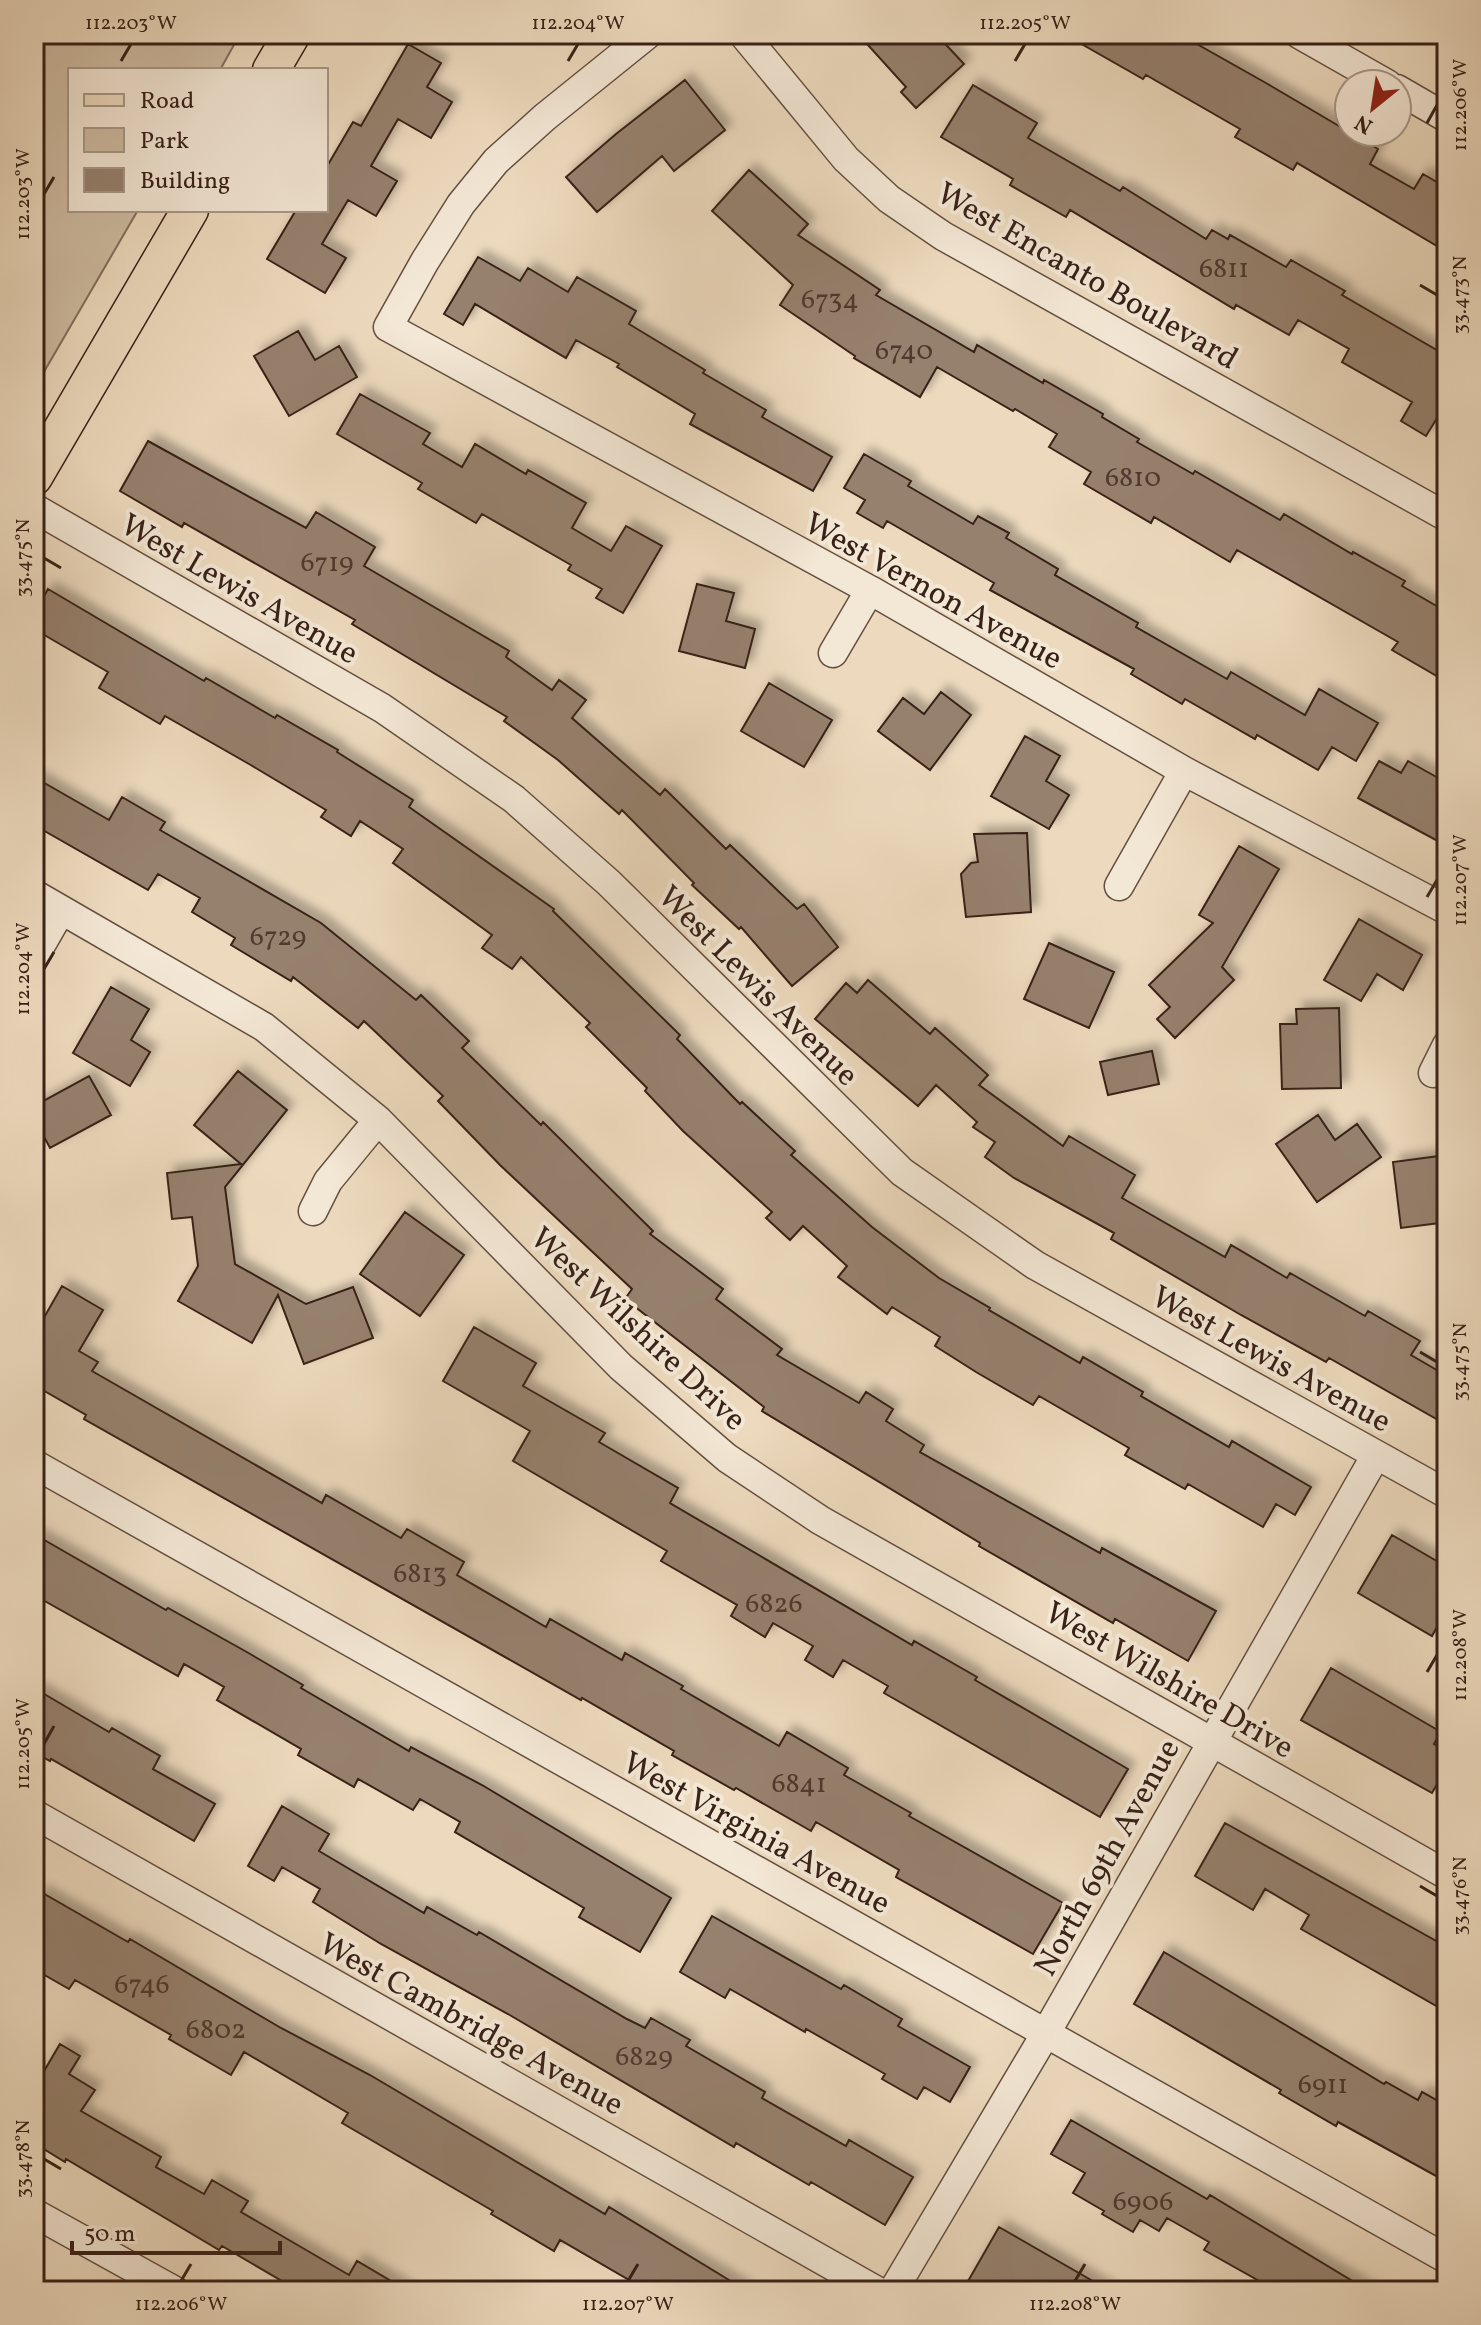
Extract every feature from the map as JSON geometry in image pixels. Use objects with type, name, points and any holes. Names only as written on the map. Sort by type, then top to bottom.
[{"type":"main road","points":[[272,68],[292,34]]},
{"type":"main road","points":[[34,477],[189,212]]},
{"type":"street","name":"West Vernon Avenue","points":[[648,34],[496,161],[461,204],[388,327],[870,590],[1184,771],[1447,910]]},
{"type":"street","name":"West Encanto Boulevard","points":[[743,34],[846,159],[889,199],[943,236],[1447,517]]},
{"type":"street","points":[[1299,34],[1359,68]]},
{"type":"street","points":[[1413,98],[1447,118]]},
{"type":"street","name":"West Lewis Avenue","points":[[34,508],[382,708],[514,799],[609,883],[902,1172],[1035,1265],[1447,1494]]},
{"type":"street","points":[[833,653],[870,590]]},
{"type":"street","points":[[1119,886],[1184,771]]},
{"type":"street","name":"West Wilshire Drive","points":[[34,894],[264,1027],[378,1120],[621,1367],[727,1458],[820,1520],[1447,1875]]},
{"type":"street","points":[[34,957],[61,910]]},
{"type":"street","points":[[1433,1073],[1447,1045]]},
{"type":"street","points":[[313,1211],[328,1181],[378,1120]]},
{"type":"street","name":"North 69th Avenue","points":[[893,2291],[1046,2033],[1376,1455]]},
{"type":"street","name":"West Virginia Avenue","points":[[34,1464],[1447,2259]]},
{"type":"street","name":"West Cambridge Avenue","points":[[34,1814],[877,2291]]},
{"type":"street","points":[[34,2213],[175,2291]]},
{"type":"green space","points":[[34,34],[240,34],[221,68],[68,68],[68,212],[137,212],[34,389]]},
{"type":"building","points":[[858,34],[936,34],[964,64],[916,108],[901,92],[906,87]]},
{"type":"building","points":[[1064,34],[1179,34],[1266,83],[1333,122],[1333,148],[1376,148],[1370,164],[1414,189],[1423,174],[1447,188],[1447,252],[1297,163],[1293,170],[1235,137],[1240,129],[1146,75],[1143,79]]},
{"type":"building","points":[[408,44],[441,63],[427,87],[452,102],[431,138],[398,119],[371,166],[397,181],[376,216],[348,200],[322,244],[346,258],[325,293],[267,259],[295,212],[328,212],[328,165],[353,122],[361,126]]},
{"type":"building","points":[[685,80],[725,130],[674,171],[662,156],[597,212],[566,177]]},
{"type":"building","points":[[973,85],[1037,123],[1028,138],[1120,191],[1123,187],[1206,239],[1212,230],[1228,239],[1230,235],[1286,267],[1291,260],[1345,291],[1342,295],[1447,356],[1447,424],[1437,418],[1426,436],[1401,421],[1412,402],[1342,362],[1349,349],[1298,320],[1289,335],[1236,305],[1234,309],[1070,210],[1066,217],[1010,185],[1013,179],[941,137]]},
{"type":"building","points":[[749,170],[808,224],[798,235],[880,290],[876,295],[974,352],[977,345],[1043,383],[1044,380],[1103,414],[1102,417],[1139,439],[1137,442],[1193,474],[1195,471],[1280,520],[1284,514],[1405,581],[1402,586],[1447,612],[1447,682],[1392,650],[1398,642],[1237,550],[1230,562],[1154,517],[1151,523],[1084,484],[1091,472],[1049,447],[1057,434],[1015,409],[1013,411],[937,367],[920,397],[854,358],[780,305],[793,285],[712,211]]},
{"type":"building","points":[[478,257],[520,281],[528,268],[568,292],[577,277],[636,311],[629,324],[766,410],[762,417],[832,457],[813,491],[690,424],[695,414],[576,340],[566,358],[475,304],[463,325],[444,314]]},
{"type":"building","points":[[298,331],[315,360],[339,346],[357,377],[289,416],[254,356]]},
{"type":"building","points":[[360,394],[430,433],[423,444],[462,467],[475,444],[526,474],[528,470],[586,503],[572,528],[611,551],[626,526],[662,546],[623,613],[596,598],[602,589],[568,570],[571,565],[482,514],[476,523],[418,489],[422,483],[337,434]]},
{"type":"building","points":[[148,441],[306,528],[316,512],[375,547],[364,566],[509,651],[506,657],[552,690],[559,680],[586,700],[572,718],[660,795],[665,789],[726,849],[730,845],[797,909],[804,904],[838,947],[792,986],[741,927],[739,929],[692,885],[694,883],[622,810],[619,814],[558,760],[504,721],[507,717],[352,624],[355,620],[184,523],[182,527],[120,491]]},
{"type":"building","points":[[864,454],[911,481],[908,486],[973,524],[978,516],[1009,533],[1006,538],[1058,569],[1055,575],[1138,623],[1136,627],[1227,679],[1231,672],[1305,715],[1319,689],[1378,723],[1356,761],[1332,747],[1318,770],[1185,699],[1182,704],[1131,674],[1134,669],[990,590],[994,583],[887,521],[883,528],[857,513],[865,500],[844,488]]},
{"type":"building","points":[[697,584],[734,593],[726,621],[755,629],[745,668],[679,651]]},
{"type":"building","points":[[48,589],[204,681],[206,678],[338,750],[413,800],[409,807],[554,909],[680,1035],[677,1039],[740,1104],[742,1102],[795,1151],[791,1155],[872,1227],[939,1278],[989,1310],[1080,1363],[1083,1357],[1143,1392],[1141,1396],[1229,1447],[1232,1441],[1311,1487],[1295,1515],[1276,1504],[1263,1527],[1188,1484],[1185,1489],[1125,1455],[1129,1448],[1039,1396],[1033,1405],[976,1372],[935,1346],[940,1337],[892,1307],[887,1314],[838,1277],[847,1266],[803,1226],[790,1240],[766,1218],[772,1212],[683,1131],[645,1091],[647,1088],[586,1027],[590,1023],[521,957],[512,969],[482,948],[492,935],[393,863],[403,849],[360,821],[351,836],[321,817],[326,810],[249,764],[165,716],[160,724],[99,688],[108,672],[34,629],[34,614]]},
{"type":"building","points":[[769,683],[832,720],[804,767],[741,731]]},
{"type":"building","points":[[941,692],[971,715],[930,770],[878,731],[903,698],[924,714]]},
{"type":"building","points":[[1025,736],[1060,756],[1046,781],[1069,795],[1049,829],[991,796]]},
{"type":"building","points":[[1379,761],[1401,773],[1408,761],[1447,783],[1447,846],[1358,798]]},
{"type":"building","points":[[34,777],[109,820],[122,797],[165,822],[160,830],[321,923],[416,1000],[421,995],[469,1041],[462,1048],[541,1125],[543,1122],[653,1231],[650,1234],[723,1289],[716,1299],[782,1349],[777,1355],[859,1403],[866,1392],[893,1409],[886,1421],[924,1445],[920,1452],[1100,1553],[1102,1548],[1216,1611],[1188,1661],[1115,1619],[1113,1623],[979,1546],[980,1543],[762,1411],[764,1407],[625,1299],[632,1289],[500,1165],[438,1101],[443,1096],[364,1021],[358,1028],[293,977],[291,981],[231,945],[235,938],[192,912],[200,898],[158,874],[148,890],[34,825]]},
{"type":"building","points":[[1027,833],[1031,912],[966,917],[961,874],[971,863],[978,862],[974,834]]},
{"type":"building","points":[[1239,846],[1279,869],[1222,967],[1234,980],[1175,1038],[1157,1019],[1170,1007],[1149,985],[1213,923],[1199,915]]},
{"type":"building","points":[[1359,919],[1422,955],[1403,990],[1377,974],[1361,1001],[1324,980]]},
{"type":"building","points":[[1049,943],[1114,972],[1089,1028],[1024,999]]},
{"type":"building","points":[[868,980],[930,1034],[935,1028],[988,1075],[979,1085],[1063,1146],[1069,1136],[1135,1175],[1122,1198],[1225,1257],[1231,1245],[1287,1278],[1290,1273],[1365,1316],[1368,1311],[1420,1341],[1411,1355],[1447,1376],[1447,1425],[1329,1358],[1326,1362],[1241,1315],[1111,1239],[1114,1233],[1014,1178],[985,1157],[995,1142],[973,1127],[977,1122],[936,1085],[918,1106],[815,1019],[846,983],[857,993]]},
{"type":"building","points":[[111,987],[149,1009],[131,1040],[150,1052],[130,1086],[73,1053]]},
{"type":"building","points":[[1339,1008],[1341,1088],[1282,1089],[1280,1024],[1297,1024],[1296,1009]]},
{"type":"building","points":[[1152,1051],[1159,1084],[1108,1095],[1100,1062]]},
{"type":"building","points":[[238,1071],[287,1110],[225,1187],[235,1264],[306,1304],[353,1287],[373,1338],[304,1364],[278,1295],[252,1343],[178,1301],[198,1266],[192,1217],[172,1219],[167,1173],[241,1164],[194,1125]]},
{"type":"building","points":[[89,1076],[111,1115],[50,1148],[34,1118],[34,1106]]},
{"type":"building","points":[[1318,1115],[1335,1140],[1357,1124],[1381,1157],[1317,1202],[1276,1144]]},
{"type":"building","points":[[1447,1155],[1447,1222],[1401,1228],[1393,1162]]},
{"type":"building","points":[[405,1212],[464,1255],[420,1316],[360,1274]]},
{"type":"building","points":[[62,1286],[103,1310],[79,1351],[98,1362],[92,1371],[322,1503],[326,1495],[401,1538],[407,1529],[464,1562],[457,1575],[546,1627],[550,1619],[622,1660],[625,1653],[779,1746],[787,1732],[848,1768],[844,1775],[911,1813],[909,1816],[1063,1903],[1033,1954],[896,1877],[899,1870],[816,1822],[811,1831],[736,1788],[734,1790],[582,1698],[84,1419],[86,1415],[34,1385],[34,1335]]},
{"type":"building","points":[[474,1327],[536,1363],[523,1386],[605,1433],[599,1442],[678,1488],[670,1503],[912,1645],[914,1641],[977,1677],[975,1680],[1128,1769],[1100,1817],[884,1693],[888,1686],[843,1660],[833,1677],[805,1660],[813,1646],[773,1623],[765,1637],[731,1616],[737,1605],[661,1561],[667,1551],[513,1461],[530,1431],[443,1381]]},
{"type":"building","points":[[34,1534],[166,1610],[168,1608],[245,1651],[303,1685],[301,1688],[409,1751],[411,1747],[482,1785],[671,1898],[640,1952],[579,1917],[584,1908],[455,1832],[460,1822],[420,1799],[413,1810],[358,1779],[354,1787],[298,1755],[301,1749],[217,1700],[224,1687],[184,1664],[178,1676],[34,1595]]},
{"type":"building","points":[[1392,1535],[1447,1567],[1447,1609],[1432,1636],[1358,1593]]},
{"type":"building","points":[[1331,1668],[1441,1732],[1434,1744],[1447,1752],[1447,1767],[1432,1793],[1301,1720]]},
{"type":"building","points":[[34,1688],[109,1732],[112,1728],[160,1756],[153,1769],[215,1804],[194,1841],[34,1752]]},
{"type":"building","points":[[282,1806],[329,1834],[319,1851],[424,1913],[427,1907],[477,1935],[479,1932],[645,2028],[651,2018],[690,2040],[686,2046],[765,2092],[762,2098],[846,2146],[849,2140],[913,2177],[885,2225],[736,2143],[734,2147],[508,2014],[381,1944],[313,1902],[320,1889],[282,1867],[274,1881],[248,1866]]},
{"type":"building","points":[[1225,1823],[1447,1947],[1447,2012],[1301,1929],[1309,1915],[1265,1889],[1253,1910],[1195,1876]]},
{"type":"building","points":[[41,1892],[370,2075],[605,2214],[609,2207],[747,2291],[648,2291],[560,2240],[554,2251],[491,2214],[493,2211],[342,2123],[348,2113],[244,2052],[231,2075],[169,2039],[171,2035],[75,1980],[69,1989],[34,1969],[34,1904]]},
{"type":"building","points":[[712,1916],[841,1989],[844,1985],[902,2019],[898,2026],[970,2067],[950,2102],[924,2087],[917,2099],[882,2079],[885,2074],[806,2029],[805,2032],[730,1989],[725,1998],[680,1972]]},
{"type":"building","points":[[1164,1952],[1384,2084],[1386,2082],[1418,2100],[1422,2092],[1447,2106],[1447,2182],[1338,2122],[1336,2126],[1134,2004]]},
{"type":"building","points":[[60,2044],[80,2056],[69,2074],[95,2090],[81,2111],[161,2157],[156,2167],[204,2194],[212,2180],[248,2201],[241,2212],[349,2275],[357,2261],[408,2291],[299,2291],[222,2246],[219,2250],[34,2143],[34,2088]]},
{"type":"building","points":[[1071,2120],[1207,2199],[1210,2195],[1369,2291],[1254,2291],[1259,2281],[1204,2250],[1209,2242],[1167,2218],[1159,2231],[1140,2220],[1133,2232],[1073,2193],[1085,2173],[1051,2154]]},
{"type":"building","points":[[999,2227],[1110,2291],[981,2291],[967,2283]]}]
